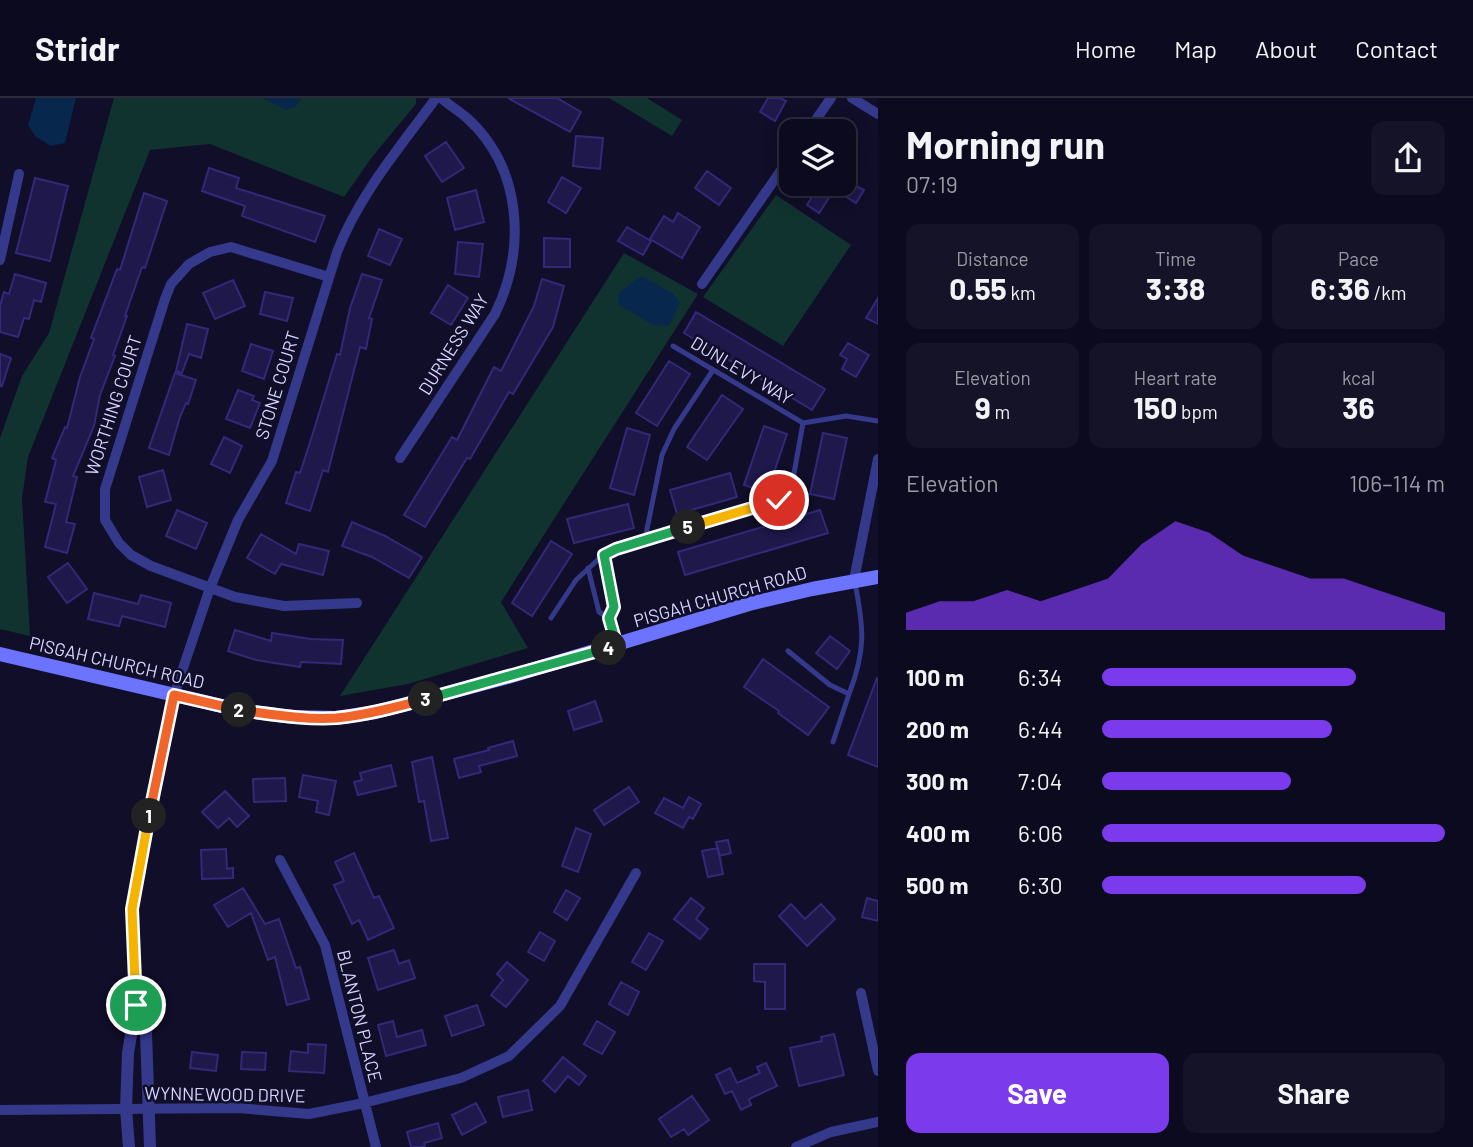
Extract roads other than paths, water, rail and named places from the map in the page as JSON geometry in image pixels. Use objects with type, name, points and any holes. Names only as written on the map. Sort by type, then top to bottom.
[{"type":"main road","name":"PISGAH CHURCH ROAD","points":[[0,654],[239,710],[293,717],[336,718],[412,703],[617,646],[749,604],[878,577]]},
{"type":"street","name":"STONE COURT","points":[[174,695],[210,588],[238,520],[272,461],[347,225],[361,201],[438,98]]},
{"type":"street","name":"DURNESS WAY","points":[[400,458],[495,314],[505,293],[515,246],[515,219],[506,173],[490,146],[468,120],[438,98]]},
{"type":"street","points":[[816,119],[831,98]]},
{"type":"street","points":[[852,98],[878,114]]},
{"type":"street","points":[[702,284],[779,173]]},
{"type":"street","points":[[0,260],[19,174]]},
{"type":"street","name":"WORTHING COURT","points":[[329,277],[231,247],[210,252],[189,264],[171,284],[165,299],[105,489],[105,520],[119,543],[131,555],[151,566],[235,597],[284,606],[357,603]]},
{"type":"street","points":[[854,580],[878,459]]},
{"type":"street","points":[[129,1147],[126,1109],[128,1053],[136,1005],[132,909],[174,695]]},
{"type":"street","name":"BLANTON PLACE","points":[[280,860],[325,945],[376,1147]]},
{"type":"street","name":"WYNNEWOOD DRIVE","points":[[0,1110],[237,1108],[309,1114],[461,1078],[509,1056],[560,1006],[636,873]]},
{"type":"street","points":[[862,993],[878,1072]]},
{"type":"street","points":[[136,1005],[146,1033],[150,1147]]},
{"type":"street","points":[[796,1147],[831,1132],[878,1122]]},
{"type":"lane","name":"DUNLEVY WAY","points":[[673,345],[803,423],[846,416],[878,421]]},
{"type":"lane","points":[[645,540],[665,448],[674,429],[713,370]]},
{"type":"lane","points":[[551,618],[576,580],[604,555],[645,540],[771,504],[786,496],[794,481],[803,423]]},
{"type":"lane","points":[[604,555],[614,607],[609,618],[617,646]]},
{"type":"lane","points":[[588,568],[598,612],[609,618]]},
{"type":"lane","points":[[833,742],[860,666],[863,644],[854,580]]},
{"type":"lane","points":[[788,651],[831,685],[849,694]]},
{"type":"water","points":[[36,98],[76,98],[65,143],[51,146],[35,136],[28,125]]},
{"type":"water","points":[[263,98],[301,98],[295,107],[286,110]]},
{"type":"water","points":[[639,277],[644,277],[672,293],[680,303],[669,326],[653,325],[619,305],[618,294]]}]
